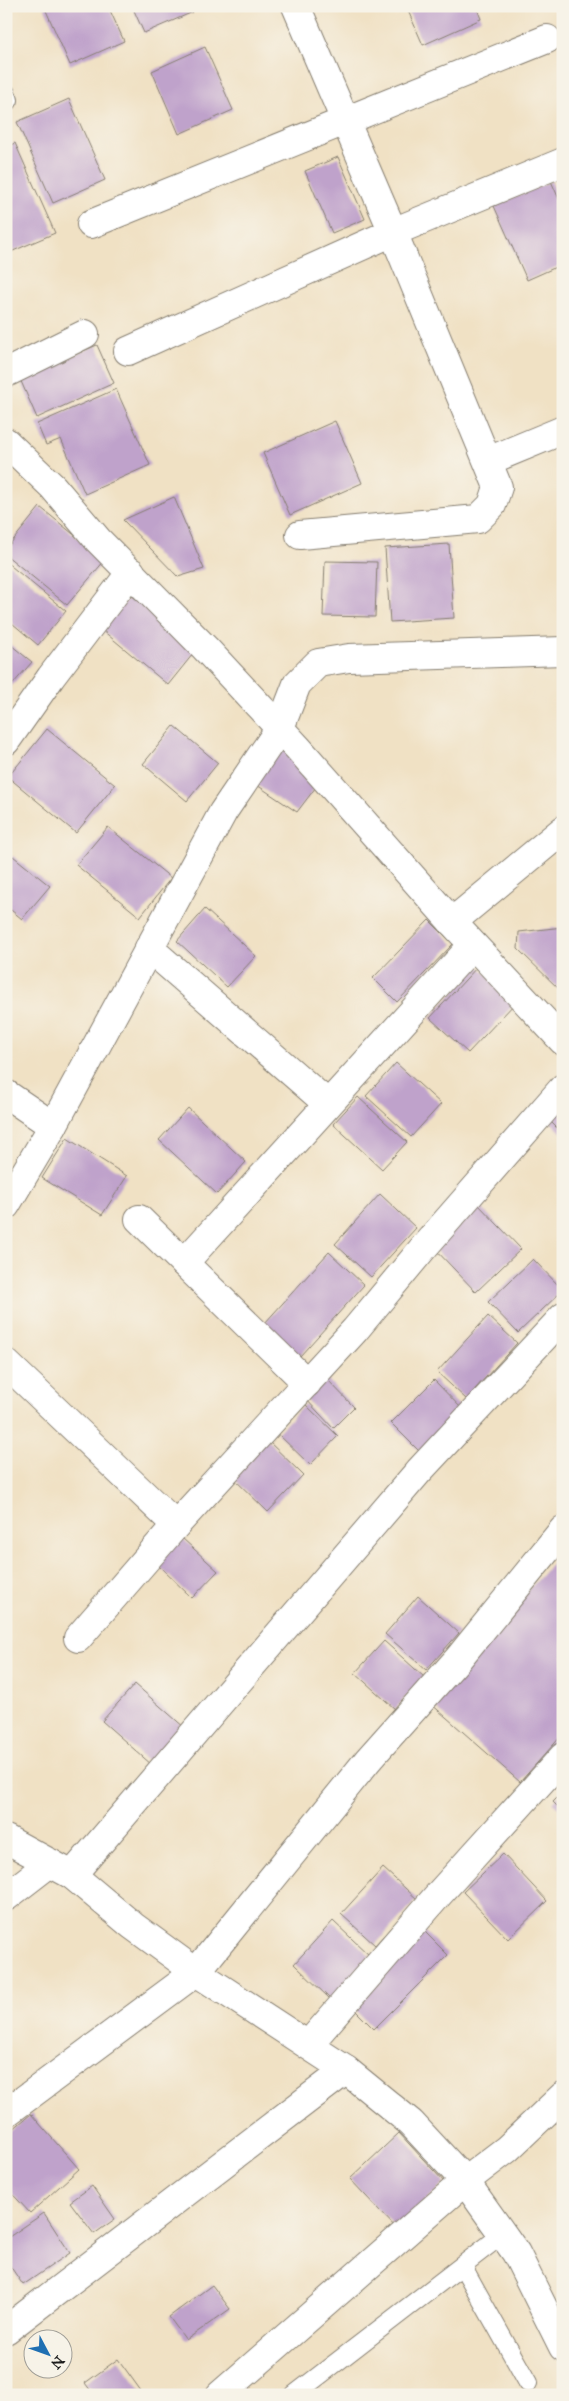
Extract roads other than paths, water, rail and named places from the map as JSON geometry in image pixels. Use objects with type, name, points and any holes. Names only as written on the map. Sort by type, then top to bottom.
[{"type":"street","points":[[296,6],[393,232],[498,487],[492,505],[478,519],[300,535]]},
{"type":"street","points":[[90,224],[547,39]]},
{"type":"street","points":[[128,351],[393,232],[563,162]]},
{"type":"street","points":[[6,373],[85,334]]},
{"type":"street","points":[[488,461],[563,430]]},
{"type":"street","points":[[6,442],[53,487],[98,540],[205,648],[280,728],[452,922],[563,1041]]},
{"type":"street","points":[[6,741],[50,677],[131,572]]},
{"type":"street","points":[[6,1205],[53,1126],[222,812],[280,728],[297,684],[318,664],[349,658],[563,651]]},
{"type":"street","points":[[452,922],[563,830]]},
{"type":"street","points":[[184,1263],[473,945]]},
{"type":"street","points":[[148,948],[328,1104]]},
{"type":"street","points":[[78,1638],[176,1525],[354,1330],[563,1088]]},
{"type":"street","points":[[6,1094],[53,1126]]},
{"type":"street","points":[[139,1219],[307,1383]]},
{"type":"street","points":[[6,1897],[61,1869],[413,1479],[563,1318]]},
{"type":"street","points":[[6,1364],[176,1525]]},
{"type":"street","points":[[6,2113],[196,1972],[368,1760],[458,1659],[563,1530]]},
{"type":"street","points":[[308,2046],[439,1894],[563,1757]]},
{"type":"street","points":[[6,1839],[61,1869],[133,1926],[196,1972],[346,2070],[411,2123],[465,2181],[503,2234],[516,2253],[561,2338]]},
{"type":"street","points":[[6,2330],[346,2070]]},
{"type":"street","points":[[220,2395],[465,2181],[507,2149],[563,2096]]},
{"type":"lane","points":[[294,2395],[463,2267],[503,2234]]},
{"type":"lane","points":[[463,2267],[528,2383]]}]
